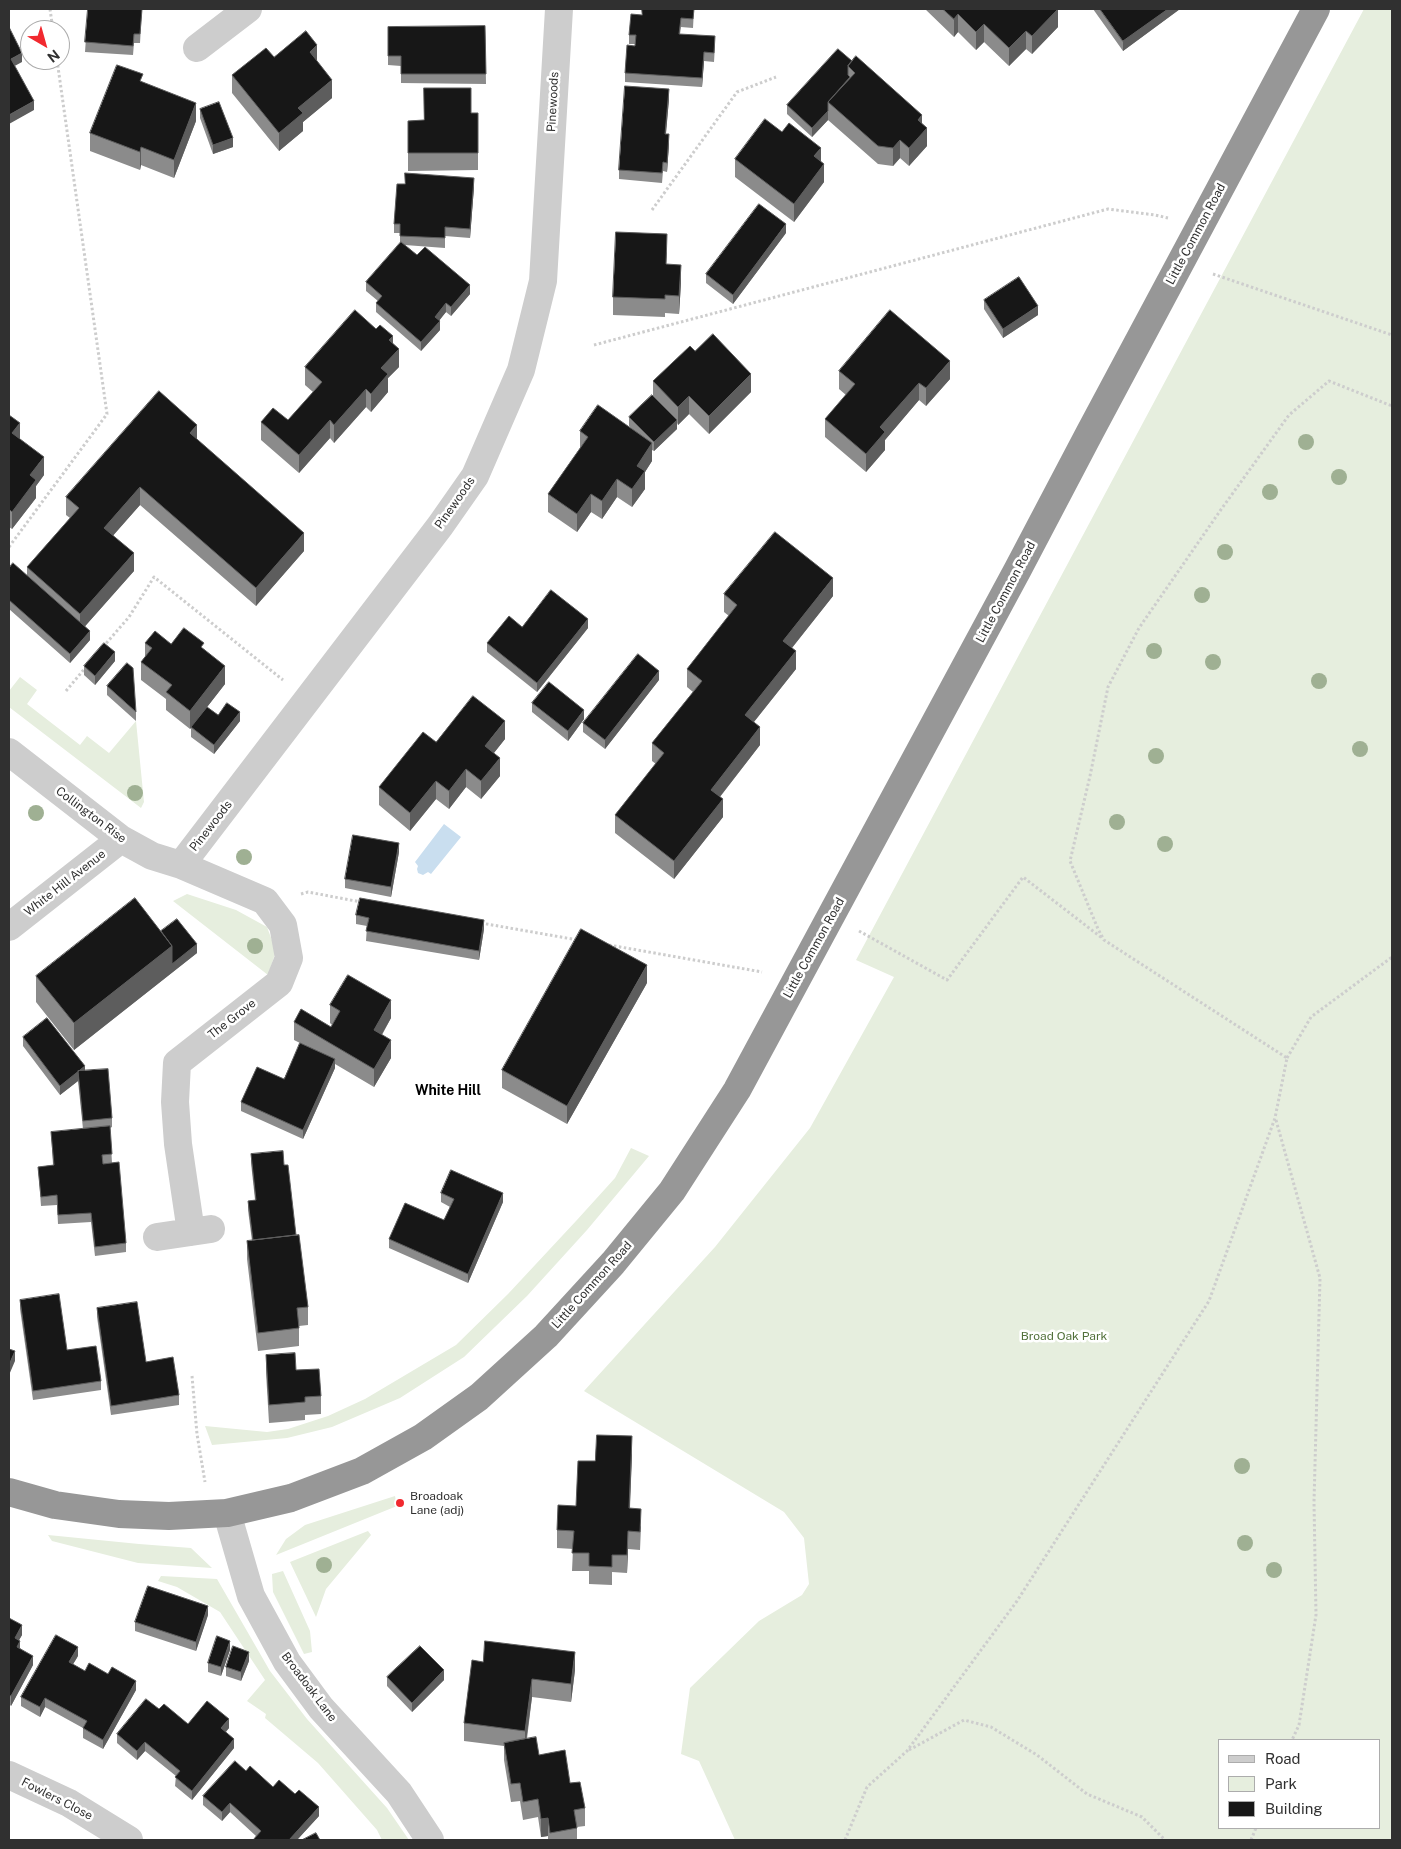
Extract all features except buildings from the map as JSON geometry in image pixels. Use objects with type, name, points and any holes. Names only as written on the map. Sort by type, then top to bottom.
[{"type":"highway","name":"Little Common Road","points":[[9,1492],[55,1505],[119,1514],[168,1516],[218,1514],[291,1498],[362,1470],[423,1437],[479,1397],[546,1336],[613,1263],[672,1191],[736,1090],[832,916],[1316,9]]},
{"type":"street","name":"Pinewoods","points":[[181,864],[440,526],[475,476],[521,370],[543,281],[559,9]]},
{"type":"street","points":[[197,48],[241,11]]},
{"type":"street","name":"Collington Rise","points":[[9,752],[120,839],[152,856],[181,864]]},
{"type":"street","name":"White Hill Avenue","points":[[9,927],[120,839]]},
{"type":"street","name":"The Grove","points":[[157,1237],[201,1231],[178,1144],[175,1102],[177,1063],[279,983],[289,958],[283,925],[265,901],[181,864]]},
{"type":"street","name":"Broadoak Lane","points":[[218,1514],[252,1596],[287,1662],[321,1708],[399,1793],[430,1840]]},
{"type":"street","name":"Fowlers Close","points":[[9,1775],[69,1803],[129,1840]]},
{"type":"path","points":[[9,547],[107,414],[58,70]]},
{"type":"path","points":[[652,210],[737,92],[776,77]]},
{"type":"path","points":[[594,345],[1108,209],[1155,215]]},
{"type":"path","points":[[1181,264],[1392,335]]},
{"type":"path","points":[[1104,940],[1070,862],[1108,687],[1139,628],[1289,415],[1329,381],[1392,406]]},
{"type":"path","points":[[97,654],[129,616],[154,577],[308,700]]},
{"type":"path","points":[[66,691],[91,661]]},
{"type":"path","points":[[832,916],[947,980],[1023,877],[1104,940],[1287,1058]]},
{"type":"path","points":[[265,901],[308,892],[367,903]]},
{"type":"path","points":[[475,922],[582,941]]},
{"type":"path","points":[[602,944],[798,979]]},
{"type":"path","points":[[908,1751],[1017,1601],[1209,1301],[1275,1118],[1287,1058],[1311,1017],[1392,957]]},
{"type":"path","points":[[1275,1118],[1320,1278],[1314,1502],[1316,1615],[1298,1725],[1292,1739]]},
{"type":"path","points":[[192,1376],[197,1434],[218,1514]]},
{"type":"path","points":[[844,1840],[867,1786],[908,1751],[964,1720],[991,1727],[1037,1755],[1087,1794],[1142,1817],[1164,1840]]},
{"type":"green space","name":"Broad Oak Park","points":[[1364,9],[1392,9],[1392,1840],[735,1840],[699,1761],[681,1754],[690,1688],[759,1621],[802,1595],[809,1584],[804,1538],[784,1512],[584,1391],[715,1247],[810,1128],[894,977],[856,960]]},
{"type":"green space","points":[[20,677],[37,690],[27,704],[80,745],[87,736],[109,753],[136,721],[144,802],[141,808],[9,707],[9,691]]},
{"type":"green space","points":[[187,894],[236,910],[267,927],[276,951],[268,975],[173,901]]},
{"type":"green space","points":[[631,1148],[649,1156],[587,1230],[527,1296],[464,1357],[400,1398],[332,1427],[287,1438],[212,1445],[205,1426],[267,1432],[288,1429],[328,1416],[365,1399],[456,1345],[508,1294],[615,1178]]},
{"type":"green space","points":[[395,1496],[397,1506],[276,1555],[286,1539],[305,1525]]},
{"type":"green space","points":[[368,1531],[371,1535],[326,1589],[316,1617],[290,1562]]},
{"type":"green space","points":[[48,1535],[191,1548],[212,1568],[138,1563],[52,1541]]},
{"type":"green space","points":[[283,1571],[310,1631],[312,1652],[304,1654],[273,1592],[272,1574]]},
{"type":"green space","points":[[161,1576],[217,1579],[270,1671],[307,1719],[387,1808],[409,1840],[382,1840],[377,1830],[318,1763],[265,1718],[266,1714],[247,1701],[265,1680],[220,1612],[177,1587],[158,1581]]},
{"type":"water","points":[[444,824],[461,837],[431,874],[428,872],[423,875],[418,873],[418,866],[415,862]]},
{"type":"place","name":"Broadoak Lane (adj)","points":[[400,1503]]},
{"type":"district","name":"White Hill","points":[[448,1091]]}]
